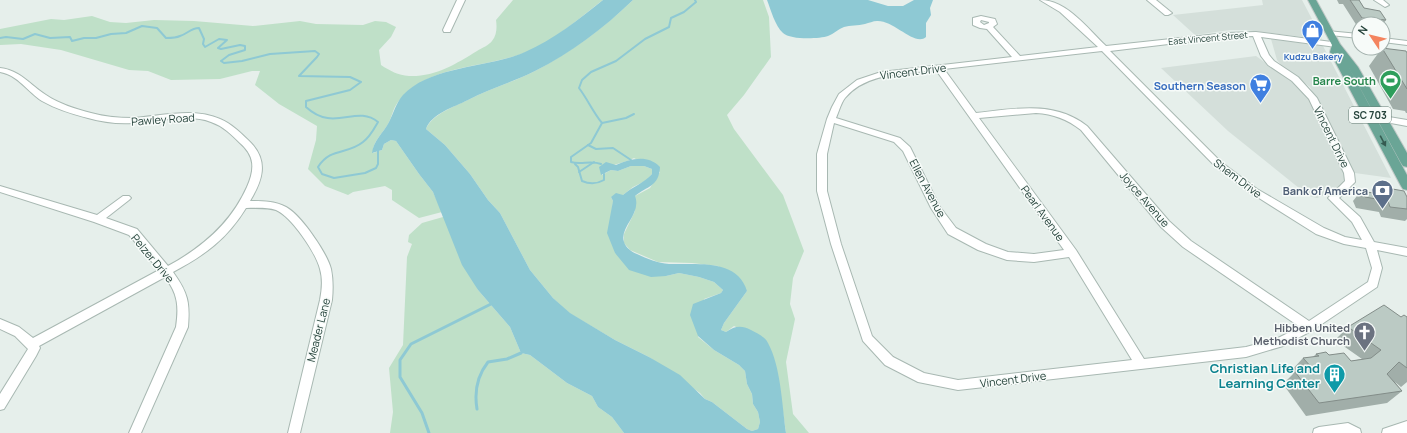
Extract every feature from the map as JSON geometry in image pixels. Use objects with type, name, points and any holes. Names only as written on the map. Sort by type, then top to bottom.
[{"type":"main road","name":"SC 703","points":[[1312,0],[1336,45],[1346,56],[1407,163]]},
{"type":"main road","name":"SC 703","points":[[1336,45],[1334,52],[1407,186]]},
{"type":"street","points":[[447,30],[461,0]]},
{"type":"street","name":"Shem Drive","points":[[1044,0],[1063,10],[1104,48],[1218,164],[1254,191],[1320,231],[1344,240],[1407,252]]},
{"type":"street","points":[[1151,0],[1168,13]]},
{"type":"street","points":[[1378,0],[1385,5]]},
{"type":"street","points":[[989,27],[1017,58]]},
{"type":"street","points":[[1330,33],[1351,35]]},
{"type":"street","name":"East Vincent Street","points":[[1104,48],[1228,35],[1256,34],[1336,45]]},
{"type":"street","name":"Vincent Drive","points":[[1104,48],[881,74],[860,82],[842,96],[831,119],[822,154],[822,191],[836,244],[867,338],[888,361],[922,378],[958,385],[1246,352],[1279,343],[1309,327],[1373,284],[1377,268],[1371,246],[1356,220],[1333,198],[1350,182],[1349,173],[1313,98],[1295,79],[1271,63],[1265,56],[1256,34]]},
{"type":"street","points":[[1391,41],[1407,43]]},
{"type":"street","name":"Pearl Avenue","points":[[939,68],[1072,253],[1141,364]]},
{"type":"street","name":"Pawley Road","points":[[0,70],[12,73],[37,94],[49,101],[90,116],[126,121],[186,116],[202,116],[215,119],[227,126],[248,145],[258,164],[257,178],[242,204],[224,229],[209,246],[166,272],[31,344]]},
{"type":"street","name":"Joyce Avenue","points":[[974,116],[1036,110],[1053,112],[1071,119],[1084,128],[1165,224],[1187,244],[1309,327]]},
{"type":"street","name":"Ellen Avenue","points":[[831,119],[879,133],[896,140],[907,149],[936,208],[952,231],[982,247],[1007,256],[1034,258],[1072,253]]},
{"type":"street","points":[[1383,119],[1407,122]]},
{"type":"street","name":"Pelzer Drive","points":[[0,190],[98,219],[133,232],[170,276],[180,292],[184,308],[182,327],[165,369],[135,433]]},
{"type":"street","points":[[98,219],[126,198]]},
{"type":"street","name":"Meader Lane","points":[[242,204],[274,206],[281,208],[288,213],[318,250],[324,262],[328,289],[294,433]]},
{"type":"street","points":[[0,324],[11,328],[34,348],[32,354],[0,406]]},
{"type":"street","points":[[1388,433],[1407,427]]},
{"type":"street","points":[[1319,433],[1348,430],[1355,433]]},
{"type":"shaded area","points":[[1262,0],[1302,0],[1322,38],[1245,30],[1230,30],[1195,35],[1173,15],[1263,5]]},
{"type":"shaded area","points":[[1271,39],[1323,46],[1391,178],[1355,173],[1349,167],[1310,87],[1283,67],[1277,60]]},
{"type":"shaded area","points":[[1256,56],[1306,92],[1344,170],[1347,182],[1339,189],[1317,198],[1309,196],[1228,131],[1161,68]]},
{"type":"green space","points":[[513,0],[603,0],[565,30],[535,48],[508,58],[439,74],[410,90],[396,104],[388,124],[374,145],[373,153],[382,150],[384,144],[391,140],[396,141],[433,192],[478,290],[510,327],[521,353],[530,355],[567,383],[592,396],[598,407],[612,417],[624,433],[390,433],[393,412],[389,368],[403,345],[407,257],[412,244],[408,242],[409,235],[422,223],[443,217],[442,212],[419,218],[392,200],[392,190],[385,186],[353,192],[348,195],[325,186],[308,169],[316,140],[317,126],[279,104],[255,85],[260,71],[252,71],[220,79],[171,80],[148,71],[129,70],[61,50],[21,44],[0,45],[0,29],[51,19],[64,20],[92,16],[110,22],[126,23],[154,20],[194,21],[253,26],[300,21],[316,24],[363,25],[375,21],[386,22],[396,27],[391,37],[379,50],[381,65],[401,75],[419,76],[445,69],[489,44],[494,39],[496,34],[496,20]]},
{"type":"green space","points":[[633,0],[763,0],[769,17],[771,57],[744,95],[727,115],[734,129],[783,195],[804,251],[793,278],[790,304],[795,319],[786,362],[793,414],[809,433],[786,433],[778,378],[767,342],[734,326],[726,332],[721,330],[724,323],[747,291],[718,266],[692,263],[658,262],[630,250],[624,243],[624,234],[635,211],[635,196],[650,188],[660,172],[634,158],[600,170],[602,175],[611,170],[618,171],[631,166],[644,166],[652,169],[652,174],[647,180],[633,187],[623,195],[611,197],[613,201],[612,213],[615,253],[666,276],[679,273],[699,277],[714,282],[723,290],[721,293],[704,299],[698,337],[714,350],[739,365],[745,371],[747,384],[752,394],[753,404],[758,412],[760,422],[758,429],[752,431],[747,429],[649,357],[615,340],[569,313],[553,298],[530,270],[500,213],[488,200],[470,174],[445,145],[426,129],[433,119],[445,111],[478,95],[527,75],[574,48],[599,30]]},
{"type":"water","points":[[603,0],[633,0],[599,30],[574,48],[527,75],[484,92],[438,115],[426,129],[445,145],[470,174],[488,200],[500,213],[530,270],[553,298],[570,313],[615,340],[680,375],[705,399],[712,402],[747,429],[752,431],[758,429],[760,422],[758,412],[753,404],[752,394],[747,384],[745,371],[739,365],[714,350],[698,336],[690,315],[693,304],[721,293],[723,290],[714,282],[699,277],[679,273],[651,277],[629,270],[615,253],[607,233],[613,201],[611,197],[616,193],[623,195],[649,177],[652,174],[652,169],[644,166],[631,166],[618,171],[611,170],[601,175],[599,167],[606,162],[616,165],[627,161],[644,159],[650,160],[660,167],[659,174],[655,182],[635,196],[636,209],[623,236],[624,242],[633,252],[645,258],[669,264],[703,264],[725,268],[742,280],[747,291],[724,323],[721,330],[726,332],[735,327],[744,327],[763,337],[767,341],[776,363],[786,433],[624,433],[612,417],[598,407],[592,396],[567,383],[530,355],[521,353],[510,327],[478,290],[462,265],[433,192],[396,141],[391,140],[384,144],[382,150],[372,153],[374,144],[387,126],[399,101],[403,95],[415,85],[444,72],[495,61],[525,52],[556,35]]},
{"type":"water","points":[[767,0],[868,0],[888,6],[903,6],[914,0],[933,0],[930,8],[931,15],[926,23],[926,37],[916,39],[890,24],[877,21],[862,25],[844,27],[824,37],[792,37],[780,30]]},
{"type":"building","points":[[1350,0],[1359,0],[1364,8],[1380,11],[1383,16],[1361,16]]},
{"type":"building","points":[[1391,49],[1406,51],[1407,53],[1407,89],[1387,56],[1391,56]]},
{"type":"building","points":[[1381,187],[1404,191],[1407,197],[1407,209],[1390,207],[1388,201],[1365,197],[1361,191],[1385,195]]},
{"type":"building","points":[[1384,305],[1401,317],[1404,315],[1407,317],[1407,368],[1399,362],[1387,374],[1402,391],[1319,403],[1295,372],[1314,370],[1303,358],[1319,356],[1316,354],[1326,352],[1329,355],[1344,353],[1351,361],[1371,358],[1381,350],[1348,327]]},
{"type":"waterway","points":[[602,123],[579,88],[582,80],[591,72],[616,61],[645,39],[669,27],[671,18],[684,12],[696,2],[695,0]]},
{"type":"waterway","points":[[0,38],[6,37],[23,39],[35,34],[50,38],[70,37],[72,41],[84,38],[96,38],[111,34],[126,33],[142,26],[157,28],[166,38],[172,38],[199,28],[204,39],[203,44],[205,47],[219,39],[227,40],[218,48],[221,49],[240,45],[245,46],[245,50],[229,55],[221,61],[224,63],[242,61],[270,54],[315,51],[319,54],[299,76],[350,77],[361,82],[350,90],[306,101],[306,107],[316,114],[326,118],[361,116],[370,117],[378,122],[370,135],[363,142],[351,149],[328,156],[318,167],[322,174],[334,178],[365,173],[376,168],[378,164],[378,151]]},
{"type":"waterway","points":[[602,123],[626,118],[634,114]]},
{"type":"waterway","points":[[588,145],[591,143],[602,123]]},
{"type":"waterway","points":[[588,145],[596,149],[613,148],[631,160]]},
{"type":"waterway","points":[[588,145],[571,157],[571,162],[594,162]]},
{"type":"waterway","points":[[579,172],[594,162]]},
{"type":"waterway","points":[[594,162],[601,164]]},
{"type":"waterway","points":[[575,164],[579,172]]},
{"type":"waterway","points":[[579,172],[582,181],[590,183],[604,180],[604,174]]},
{"type":"waterway","points":[[429,433],[422,413],[400,377],[400,360],[411,344],[491,304]]},
{"type":"waterway","points":[[477,409],[476,390],[484,367],[488,362],[507,359],[521,353]]},
{"type":"place","name":"Kudzu Bakery","points":[[1313,50]]},
{"type":"place","name":"Barre South","points":[[1391,100]]},
{"type":"place","name":"Southern Season","points":[[1261,104]]},
{"type":"place","name":"Bank of America","points":[[1383,210]]},
{"type":"place","name":"Hibben United Methodist Church","points":[[1365,352]]},
{"type":"place","name":"Christian Life and Learning Center","points":[[1335,394]]}]
